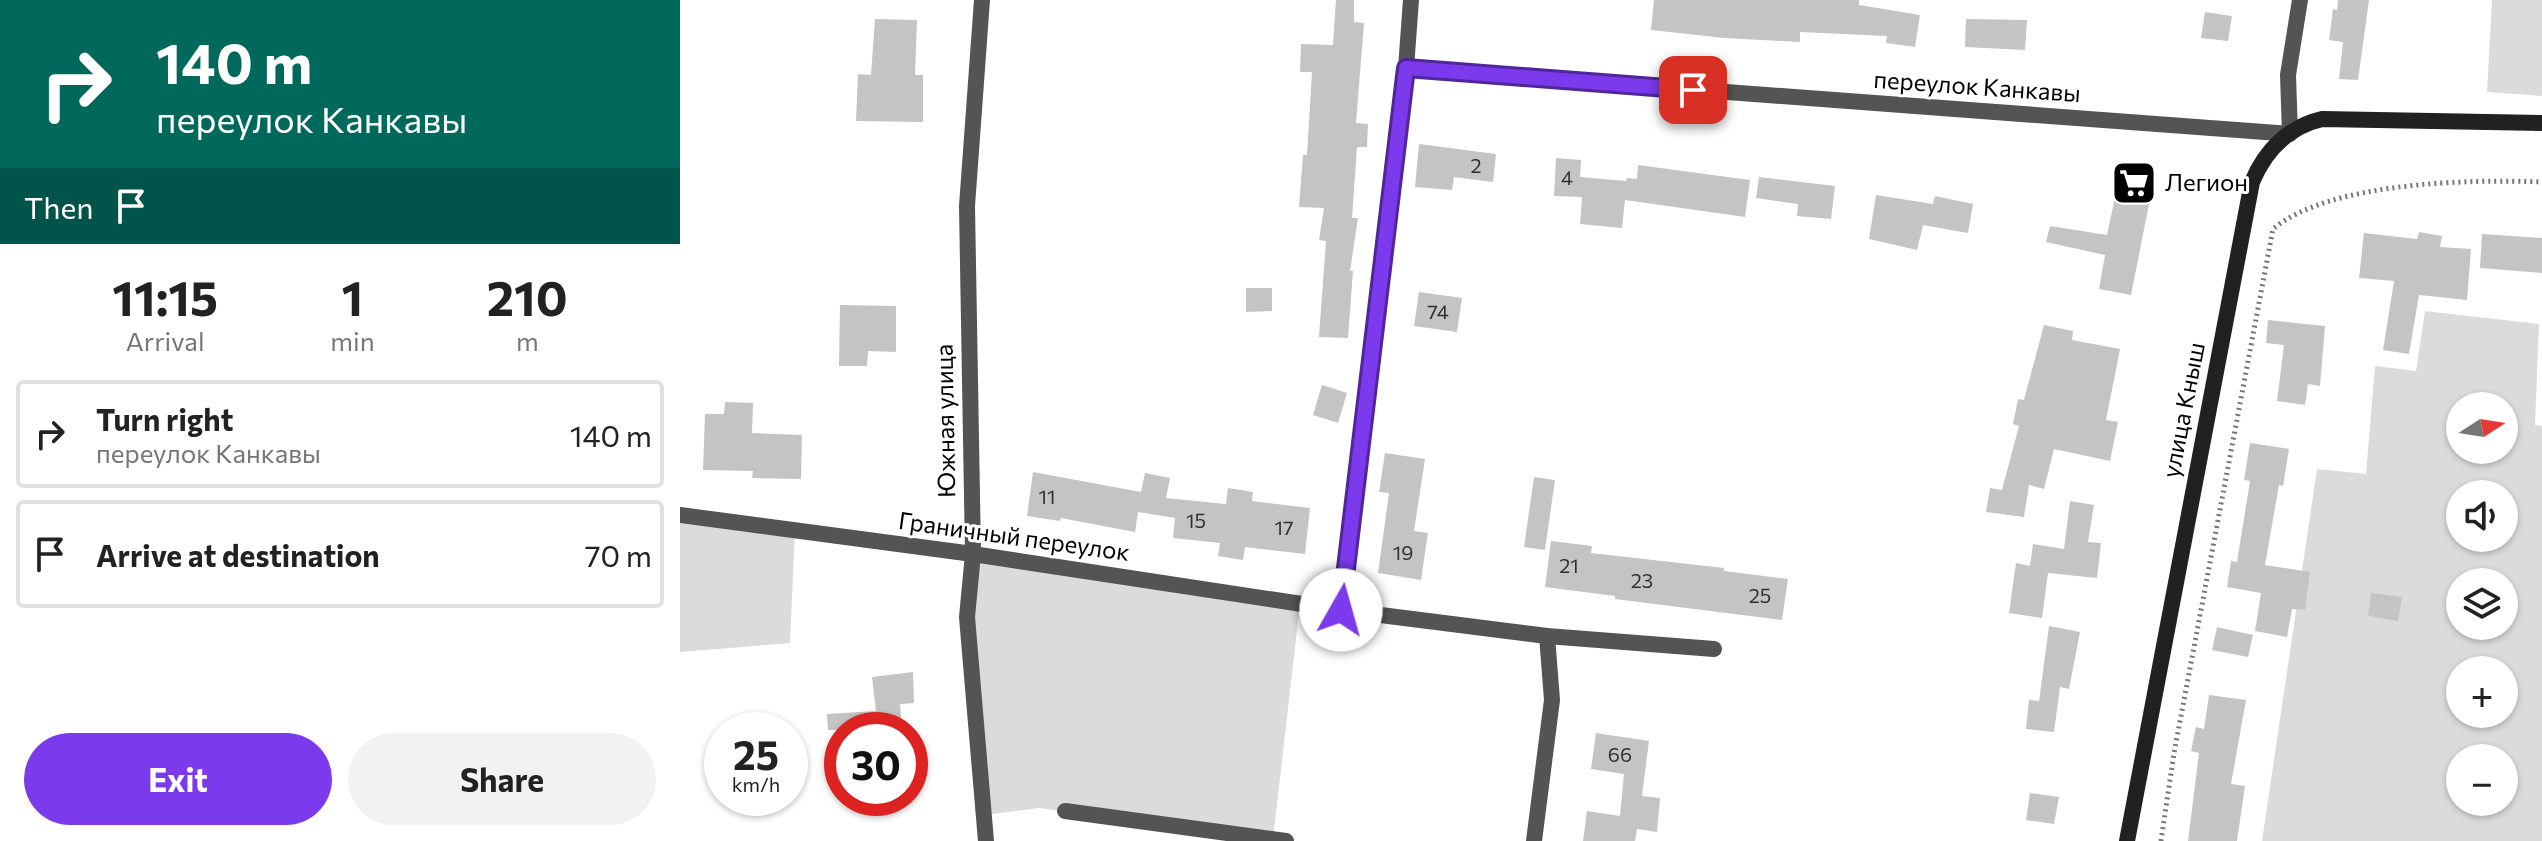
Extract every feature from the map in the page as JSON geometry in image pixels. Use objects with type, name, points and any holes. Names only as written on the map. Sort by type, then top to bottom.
[{"type":"street","name":"Южная улица","points":[[982,0],[967,206],[973,554],[967,617],[986,841]]},
{"type":"street","points":[[1341,610],[1406,68],[1411,0]]},
{"type":"street","points":[[2290,134],[2288,75],[2300,0]]},
{"type":"street","name":"переулок Канкавы","points":[[1406,68],[2290,134],[2312,121],[2335,118],[2542,123]]},
{"type":"street","name":"улица Кныш","points":[[2127,841],[2252,182],[2268,152],[2290,134]]},
{"type":"street","name":"Граничный переулок","points":[[680,515],[973,554],[1341,610],[1547,636],[1714,649]]},
{"type":"street","points":[[1534,841],[1552,700],[1547,636]]},
{"type":"street","points":[[1065,811],[1286,841]]},
{"type":"path","points":[[2161,841],[2174,753],[2273,229],[2287,217],[2320,202],[2404,185],[2542,182]]},
{"type":"shaded area","points":[[2492,0],[2542,0],[2542,96],[2487,92]]},
{"type":"shaded area","points":[[2425,311],[2539,324],[2535,425],[2542,426],[2542,841],[2262,841],[2317,469],[2366,474],[2375,366],[2416,371]]},
{"type":"shaded area","points":[[680,515],[795,531],[790,643],[680,652]]},
{"type":"shaded area","points":[[973,554],[1300,604],[1273,839],[1039,808],[984,815],[967,617]]},
{"type":"building","points":[[1336,0],[1354,0],[1354,22],[1364,23],[1356,123],[1368,124],[1367,147],[1357,147],[1352,218],[1358,218],[1350,271],[1353,271],[1348,338],[1319,337],[1326,241],[1319,240],[1324,208],[1299,207],[1303,155],[1307,155],[1312,72],[1300,72],[1301,44],[1333,45]]},
{"type":"building","points":[[1654,0],[1859,0],[1859,5],[1920,15],[1915,47],[1886,43],[1887,36],[1800,32],[1800,42],[1724,38],[1651,30]]},
{"type":"building","points":[[2338,0],[2369,0],[2358,80],[2339,79],[2343,42],[2329,40],[2333,9],[2337,10]]},
{"type":"building","points":[[2205,12],[2232,16],[2228,41],[2201,38]]},
{"type":"building","points":[[875,19],[917,20],[915,75],[923,75],[923,122],[856,121],[858,74],[871,75]]},
{"type":"building","points":[[1966,19],[2027,20],[2025,50],[1965,47]]},
{"type":"building","points":[[1419,144],[1496,154],[1493,182],[1454,177],[1452,190],[1415,187]]},
{"type":"building","points":[[1556,158],[1581,160],[1580,177],[1637,179],[1638,165],[1750,180],[1745,217],[1625,200],[1622,228],[1580,224],[1582,197],[1554,196]]},
{"type":"building","points":[[2118,172],[2152,175],[2131,295],[2099,289],[2105,255],[2046,242],[2050,226],[2107,235]]},
{"type":"building","points":[[1759,177],[1835,186],[1831,219],[1797,216],[1798,204],[1756,198]]},
{"type":"building","points":[[1876,195],[1933,204],[1935,196],[1973,204],[1968,233],[1923,225],[1917,250],[1869,239]]},
{"type":"building","points":[[2419,232],[2442,236],[2440,247],[2471,249],[2467,300],[2419,295],[2409,354],[2383,350],[2394,281],[2359,278],[2364,233],[2417,239]]},
{"type":"building","points":[[2482,234],[2542,238],[2542,273],[2480,268]]},
{"type":"building","points":[[1246,288],[1272,288],[1272,311],[1246,312]]},
{"type":"building","points":[[1419,292],[1462,298],[1457,332],[1414,326]]},
{"type":"building","points":[[840,305],[896,306],[896,352],[868,351],[867,366],[839,366]]},
{"type":"building","points":[[2268,320],[2325,326],[2320,386],[2308,384],[2305,405],[2277,401],[2284,345],[2266,343]]},
{"type":"building","points":[[2044,325],[2073,331],[2072,340],[2120,349],[2106,420],[2118,422],[2110,461],[2054,449],[2044,489],[2029,485],[2024,517],[1986,512],[1990,488],[2002,490],[2019,426],[2013,424],[2018,399],[2024,400]]},
{"type":"building","points":[[1322,385],[1347,393],[1338,423],[1313,415]]},
{"type":"building","points":[[725,402],[753,403],[752,433],[802,435],[801,479],[752,478],[753,471],[703,470],[705,414],[724,414]]},
{"type":"building","points":[[2250,443],[2289,449],[2283,486],[2279,485],[2265,565],[2310,572],[2305,610],[2292,609],[2287,637],[2255,631],[2261,593],[2227,587],[2231,561],[2237,562],[2250,481],[2244,480]]},
{"type":"building","points":[[1385,453],[1425,459],[1414,531],[1428,533],[1421,580],[1378,573],[1389,493],[1379,492]]},
{"type":"building","points":[[1033,472],[1141,492],[1145,473],[1170,478],[1166,498],[1226,504],[1228,488],[1253,492],[1252,501],[1310,508],[1305,554],[1245,547],[1243,560],[1218,556],[1220,543],[1173,538],[1175,518],[1138,512],[1135,532],[1061,518],[1060,521],[1027,516]]},
{"type":"building","points":[[1534,477],[1555,480],[1545,550],[1524,547]]},
{"type":"building","points":[[2070,501],[2094,505],[2088,542],[2101,543],[2097,578],[2048,573],[2042,618],[2009,613],[2016,563],[2030,566],[2033,544],[2064,549]]},
{"type":"building","points":[[1551,541],[1592,546],[1591,553],[1724,568],[1724,571],[1788,579],[1782,620],[1545,587]]},
{"type":"building","points":[[2371,593],[2402,597],[2398,621],[2368,616]]},
{"type":"building","points":[[2049,626],[2080,632],[2069,689],[2060,687],[2054,732],[2026,729],[2029,700],[2039,701]]},
{"type":"building","points":[[2217,627],[2253,635],[2248,657],[2212,650]]},
{"type":"building","points":[[913,672],[914,703],[900,704],[901,712],[860,712],[876,711],[872,677]]},
{"type":"building","points":[[2209,695],[2246,700],[2231,784],[2245,786],[2237,841],[2188,841],[2199,753],[2191,751],[2196,727],[2204,729]]},
{"type":"building","points":[[1596,733],[1649,741],[1642,796],[1660,798],[1657,832],[1637,829],[1635,841],[1583,841],[1587,811],[1620,816],[1624,774],[1591,769]]},
{"type":"building","points":[[2030,793],[2059,797],[2054,824],[2026,820]]},
{"type":"place","name":"Легион","points":[[2134,183]]},
{"type":"route","points":[[1341,610],[1406,68],[1693,90]]}]
